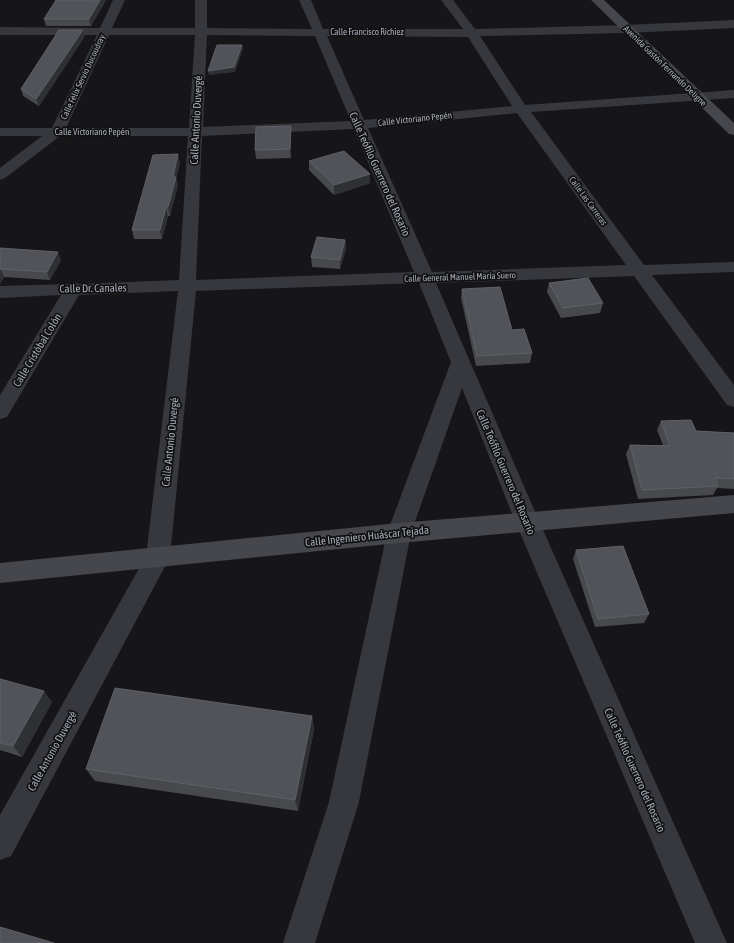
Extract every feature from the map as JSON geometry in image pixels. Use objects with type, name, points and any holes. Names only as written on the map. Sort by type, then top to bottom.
[{"type":"main road","name":"Avenida Gastón Fernando Deligne","points":[[597,0],[734,131]]},
{"type":"main road","name":"Calle Ingeniero Huáscar Tejada","points":[[0,573],[399,533],[734,504]]},
{"type":"street","name":"Calle Félix Servio Ducoudray","points":[[0,175],[57,132],[119,0]]},
{"type":"street","name":"Calle Antonio Duvergé","points":[[0,845],[158,557],[187,286],[201,31],[201,0]]},
{"type":"street","name":"Calle Teófilo Guerrero del Rosario","points":[[305,0],[426,279],[527,521],[711,943]]},
{"type":"street","name":"Calle Las Carreras","points":[[447,0],[472,33],[521,109],[734,400]]},
{"type":"street","name":"Calle Francisco Richiez","points":[[0,31],[104,33],[201,31],[472,33],[626,29],[734,24]]},
{"type":"street","name":"Calle Victoriano Pepén","points":[[0,132],[195,132],[358,125],[521,109],[734,94]]},
{"type":"street","name":"Calle General Manuel María Suero","points":[[187,286],[734,268]]},
{"type":"street","name":"Calle Dr. Canales","points":[[0,292],[74,288],[187,286]]},
{"type":"street","name":"Calle Cristóbal Colón","points":[[0,412],[74,288]]},
{"type":"street","points":[[299,943],[344,802],[399,533],[461,362]]},
{"type":"building","points":[[56,0],[100,0],[89,19],[44,19]]},
{"type":"building","points":[[59,30],[83,30],[36,99],[21,89]]},
{"type":"building","points":[[217,45],[242,45],[234,67],[208,71]]},
{"type":"building","points":[[291,126],[290,149],[255,150],[256,127]]},
{"type":"building","points":[[344,151],[370,174],[334,185],[309,161]]},
{"type":"building","points":[[178,154],[173,177],[176,177],[160,230],[132,230],[153,155]]},
{"type":"building","points":[[317,237],[345,240],[340,260],[311,257]]},
{"type":"building","points":[[0,248],[58,252],[47,272],[0,270]]},
{"type":"building","points":[[588,278],[603,303],[563,308],[549,283]]},
{"type":"building","points":[[500,287],[512,330],[524,329],[532,353],[477,356],[462,289]]},
{"type":"building","points":[[691,420],[696,431],[734,433],[734,479],[715,478],[718,486],[642,490],[630,445],[670,446],[661,421]]},
{"type":"building","points":[[623,546],[649,614],[598,619],[576,550]]},
{"type":"building","points":[[0,679],[44,691],[13,746],[0,743]]},
{"type":"building","points":[[115,688],[312,716],[295,800],[86,769]]},
{"type":"building","points":[[0,927],[54,943],[0,943]]}]
